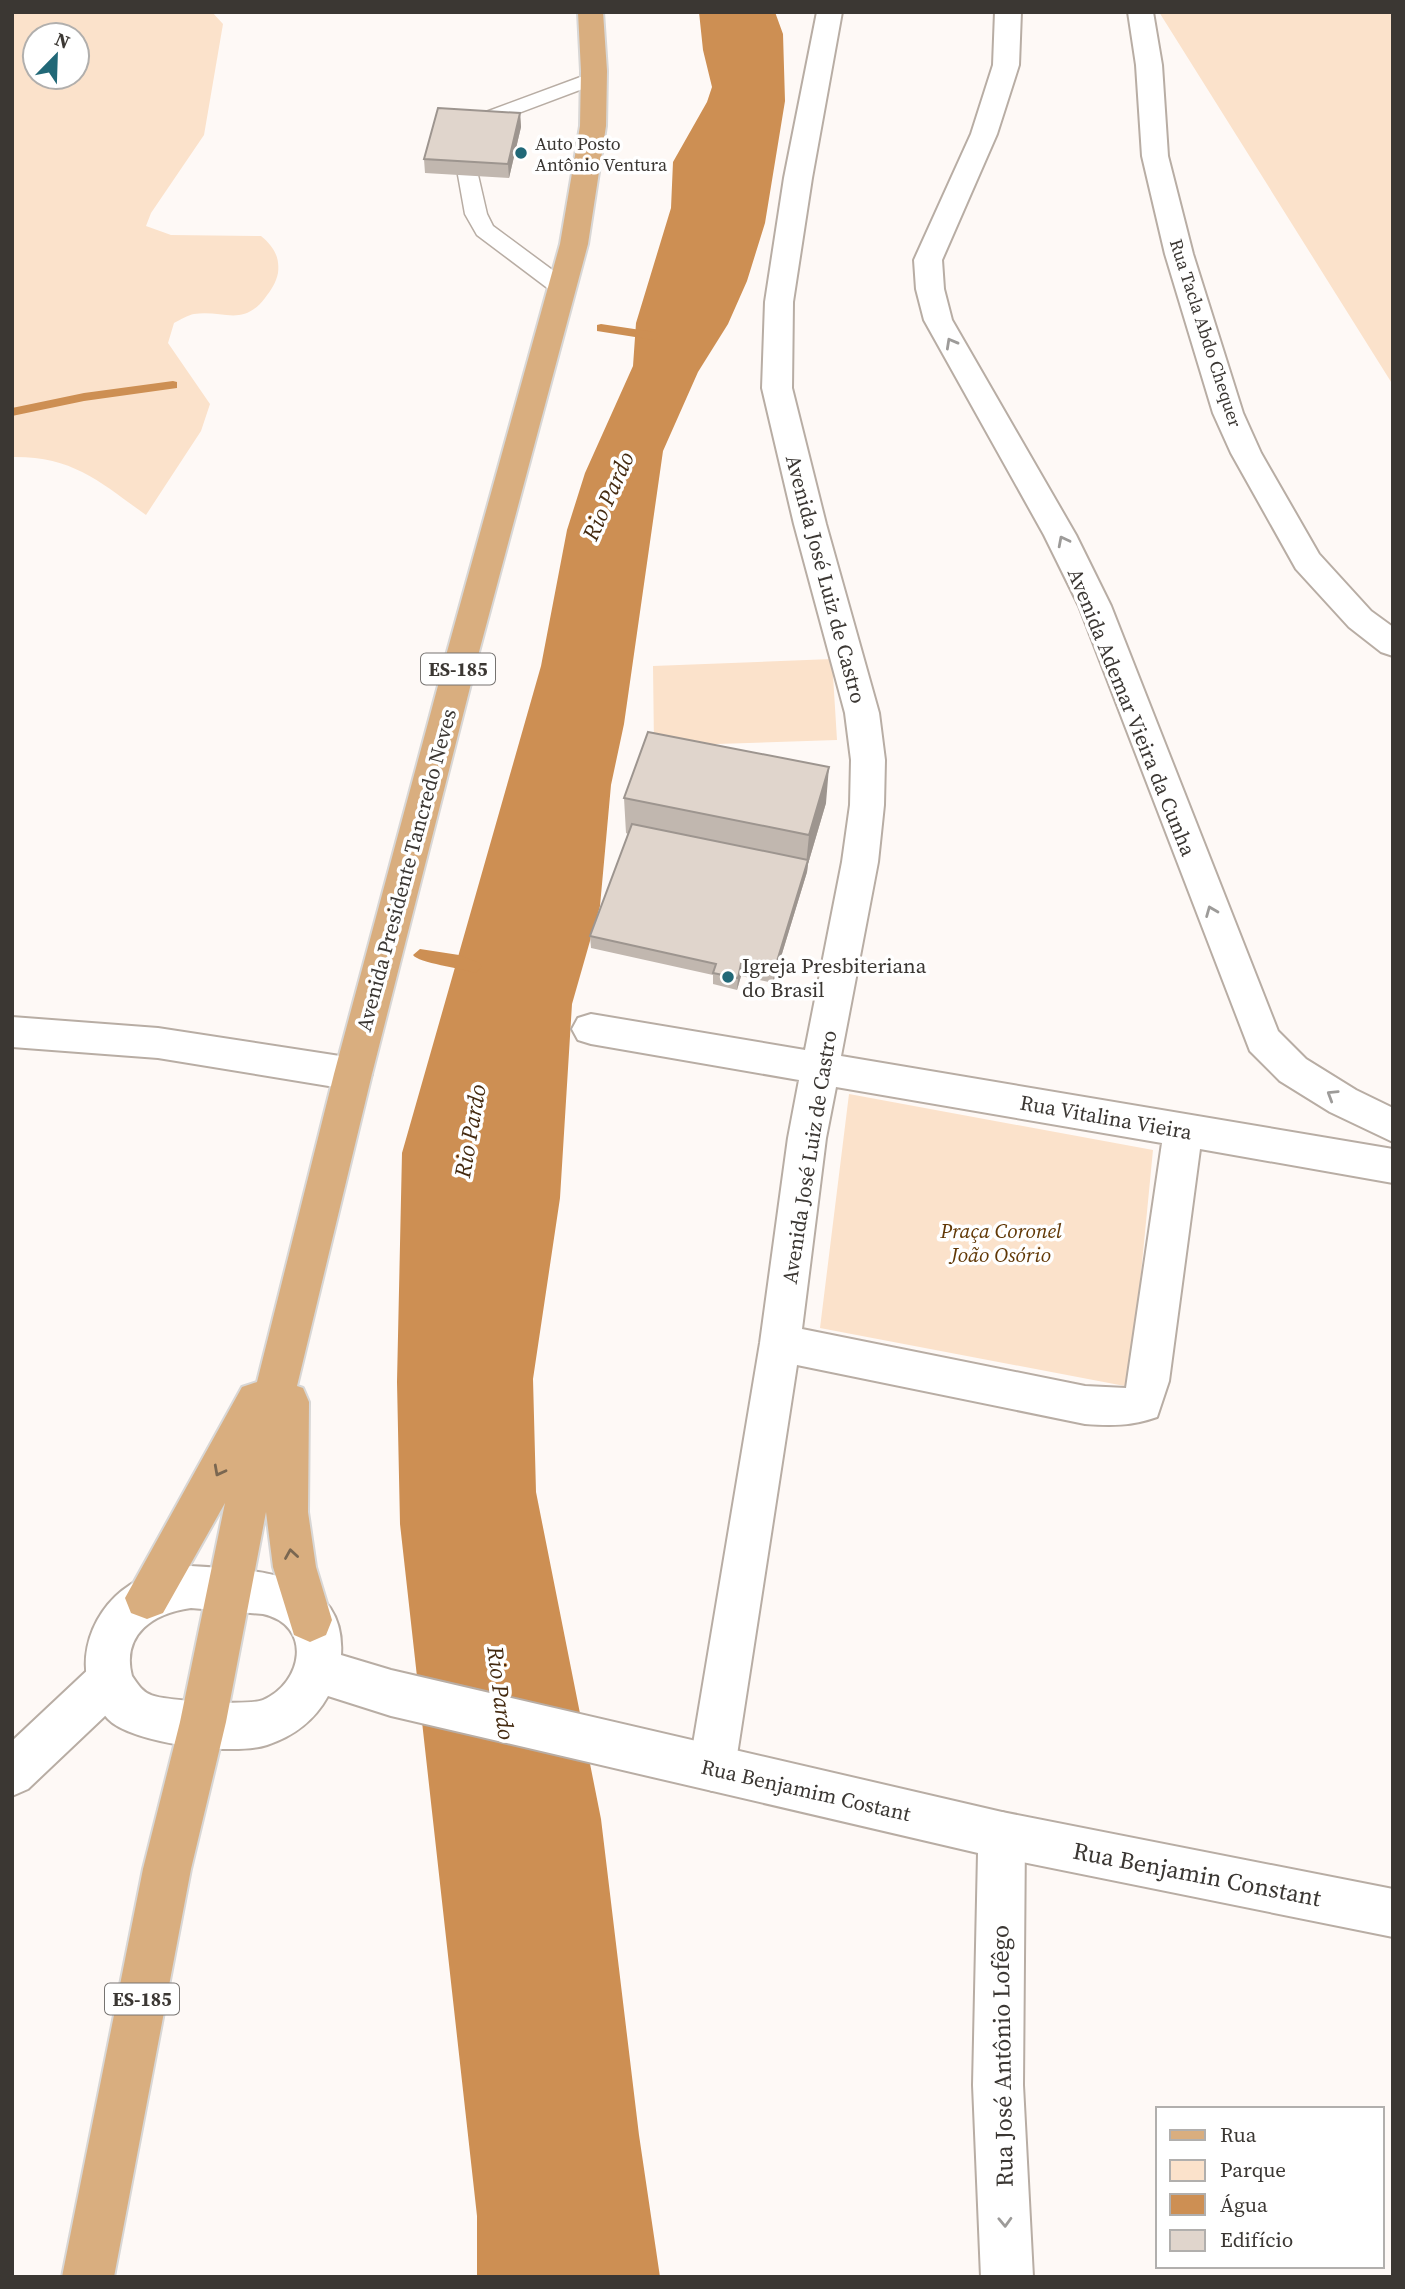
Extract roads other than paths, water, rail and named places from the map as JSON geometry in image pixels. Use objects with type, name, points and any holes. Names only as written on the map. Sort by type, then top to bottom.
[{"type":"main road","name":"Avenida Presidente Tancredo Neves","points":[[203,1723],[248,1492],[294,1323],[353,1074],[463,652],[574,244],[593,126],[594,78],[590,12]]},
{"type":"main road","points":[[147,1598],[261,1393],[294,1323]]},
{"type":"main road","points":[[294,1323],[287,1420],[287,1517],[297,1587],[310,1620]]},
{"type":"main road","name":"ES-185","points":[[88,2277],[167,1869],[203,1723]]},
{"type":"street","name":"Avenida José Luiz de Castro","points":[[712,1768],[780,1343],[807,1138],[860,862],[867,805],[868,760],[862,713],[822,573],[777,388],[779,302],[798,178],[830,12]]},
{"type":"street","name":"Avenida Ademar Vieira da Cunha","points":[[1008,12],[1006,65],[984,134],[928,260],[930,289],[938,320],[1060,535],[1095,606],[1263,1040],[1293,1070],[1343,1101],[1393,1126]]},
{"type":"street","name":"Rua Tacla Abdo Chequer","points":[[1140,12],[1149,65],[1155,156],[1180,254],[1228,413],[1246,453],[1307,561],[1360,619],[1393,644]]},
{"type":"street","name":"Rua Vitalina Vieira","points":[[590,1029],[1393,1166]]},
{"type":"street","points":[[12,1032],[158,1043],[353,1074]]},
{"type":"street","points":[[780,1343],[1086,1405],[1125,1407],[1142,1403],[1149,1381],[1183,1130]]},
{"type":"street","points":[[191,1587],[230,1591],[267,1594],[287,1600],[310,1620],[316,1633],[320,1656],[317,1670],[301,1702],[281,1718],[257,1726],[203,1723],[140,1714],[121,1701],[109,1681],[107,1658],[112,1635],[128,1614],[147,1598],[168,1591],[191,1587]]},
{"type":"street","name":"Rua Benjamim Costant","points":[[317,1670],[391,1693],[610,1746],[1002,1835]]},
{"type":"street","points":[[12,1773],[109,1681]]},
{"type":"street","name":"Rua Benjamin Constant","points":[[1002,1835],[1393,1913]]},
{"type":"street","name":"Rua José Antônio Lofêgo","points":[[1002,1835],[998,2085],[1007,2277]]},
{"type":"lane","points":[[481,124],[493,116],[594,78]]},
{"type":"lane","points":[[468,175],[476,214],[485,230],[562,288]]},
{"type":"water","name":"Rio Pardo","points":[[699,12],[775,12],[783,34],[785,101],[765,223],[747,281],[728,324],[698,372],[663,451],[624,724],[611,785],[600,906],[572,1004],[560,1198],[533,1379],[536,1492],[601,1819],[639,2135],[660,2277],[477,2277],[477,2216],[400,1524],[397,1382],[402,1153],[541,666],[567,530],[585,473],[633,366],[636,323],[671,208],[673,162],[707,102],[712,87],[703,50]]},
{"type":"waterway","points":[[601,328],[654,336]]},
{"type":"waterway","points":[[12,412],[84,397],[173,385]]},
{"type":"waterway","points":[[420,955],[459,961],[475,967]]},
{"type":"place","name":"Auto Posto Antônio Ventura","points":[[521,153]]},
{"type":"place","name":"Igreja Presbiteriana do Brasil","points":[[728,977]]},
{"type":"park label","name":"Praça Coronel João Osório","points":[[1001,1242]]}]
